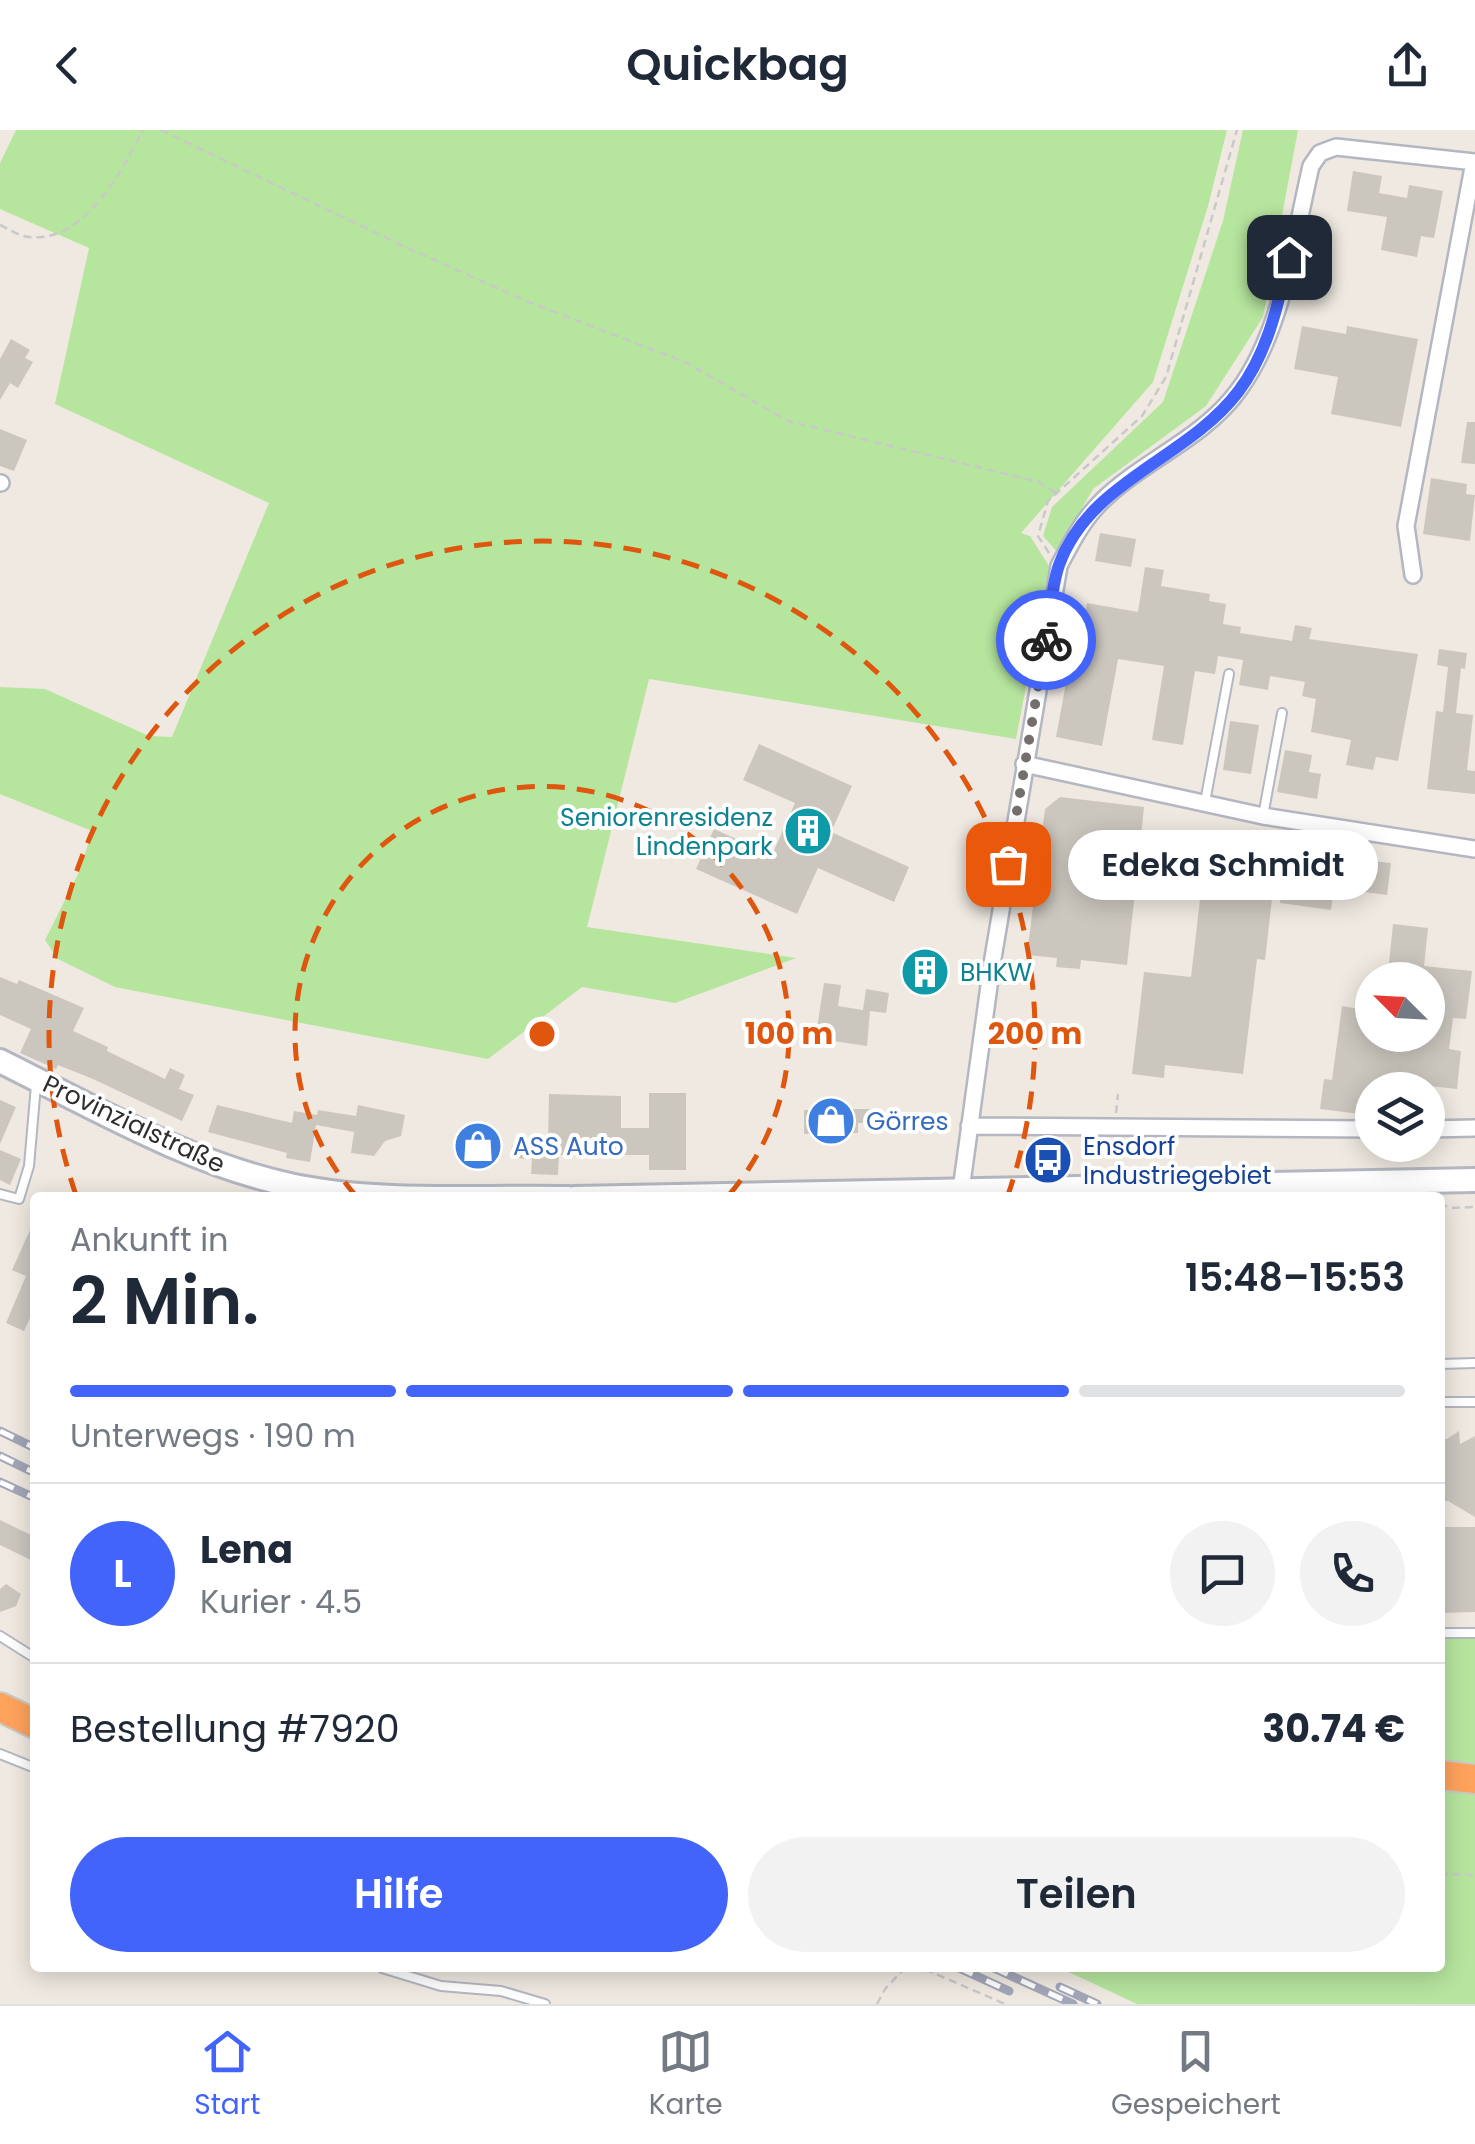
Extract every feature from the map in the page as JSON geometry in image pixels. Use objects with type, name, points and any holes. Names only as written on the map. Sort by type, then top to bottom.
[{"type":"highway","points":[[0,1707],[30,1722]]},
{"type":"highway","points":[[1445,1773],[1475,1776]]},
{"type":"main road","name":"Provinzialstraße","points":[[0,1061],[178,1148],[246,1174],[339,1192]]},
{"type":"main road","name":"Provinzialstraße","points":[[864,1192],[1360,1191],[1475,1180]]},
{"type":"street","points":[[962,1190],[1024,764],[1058,566],[1073,538],[1104,500],[1187,439],[1237,394],[1272,328],[1311,166],[1320,153],[1336,148],[1475,162],[1406,526],[1413,576]]},
{"type":"street","points":[[1024,764],[1264,816],[1475,849]]},
{"type":"street","points":[[969,1126],[1355,1130]]},
{"type":"street","points":[[1445,1129],[1475,1128]]},
{"type":"lane","points":[[1205,802],[1229,674]]},
{"type":"lane","points":[[1264,816],[1282,713]]},
{"type":"lane","points":[[0,1194],[19,1199],[29,1166],[36,1079]]},
{"type":"lane","points":[[1445,1364],[1475,1364]]},
{"type":"lane","points":[[1445,1402],[1475,1402]]},
{"type":"lane","points":[[1445,1634],[1475,1634]]},
{"type":"lane","points":[[0,1636],[30,1655]]},
{"type":"lane","points":[[0,1754],[30,1766]]},
{"type":"lane","points":[[395,1972],[441,1986],[500,1992],[545,2004]]},
{"type":"path","points":[[0,224],[24,237],[50,238],[71,225],[110,192],[143,130]]},
{"type":"path","points":[[161,130],[401,246],[529,302],[687,363],[788,421],[1040,482],[1056,494]]},
{"type":"path","points":[[1058,566],[1038,536],[1048,501],[1142,416],[1166,377],[1237,130]]},
{"type":"path","points":[[1445,1205],[1475,1207]]},
{"type":"path","points":[[1445,1874],[1475,1876]]},
{"type":"path","points":[[877,2004],[901,1972]]},
{"type":"path","points":[[931,1972],[1005,2004]]},
{"type":"green space","points":[[16,130],[1227,130],[1208,206],[1153,382],[1021,533],[1030,536],[1049,566],[1016,739],[649,679],[587,927],[796,958],[675,1003],[582,987],[488,1059],[115,987],[58,959],[45,940],[80,870],[92,831],[0,794],[0,687],[45,689],[149,736],[172,737],[269,503],[55,404],[89,248],[0,209],[0,163]]},
{"type":"green space","points":[[1243,130],[1298,130],[1263,317],[1206,406],[1093,489],[1057,552],[1043,536],[1052,507],[1163,402],[1223,221]]},
{"type":"green space","points":[[1475,1635],[1475,2004],[1137,2004],[1069,1972],[1445,1972],[1445,1638]]},
{"type":"building","points":[[1353,171],[1382,176],[1379,193],[1407,198],[1409,185],[1443,191],[1434,238],[1421,236],[1417,257],[1381,250],[1387,217],[1347,211]]},
{"type":"building","points":[[1302,326],[1346,334],[1347,326],[1418,339],[1401,427],[1331,414],[1338,377],[1294,369]]},
{"type":"building","points":[[11,339],[30,350],[25,358],[33,362],[18,388],[10,383],[0,400],[0,359]]},
{"type":"building","points":[[1467,422],[1475,422],[1475,464],[1461,463]]},
{"type":"building","points":[[0,429],[27,440],[14,471],[0,466]]},
{"type":"building","points":[[1431,478],[1467,484],[1466,494],[1475,495],[1470,541],[1423,534]]},
{"type":"building","points":[[1100,533],[1136,539],[1131,567],[1095,561]]},
{"type":"building","points":[[1145,567],[1164,570],[1161,586],[1210,594],[1209,601],[1226,604],[1223,624],[1241,627],[1240,633],[1292,641],[1295,625],[1312,628],[1309,639],[1418,654],[1398,761],[1376,757],[1373,770],[1346,765],[1351,740],[1311,732],[1316,699],[1302,696],[1305,682],[1270,676],[1268,690],[1239,685],[1243,660],[1218,656],[1215,674],[1195,671],[1183,745],[1152,740],[1164,666],[1118,659],[1102,746],[1056,737],[1079,613],[1085,614],[1087,603],[1138,612]]},
{"type":"building","points":[[1439,649],[1467,653],[1465,669],[1461,668],[1456,713],[1473,715],[1467,770],[1475,771],[1475,794],[1427,789],[1436,711],[1443,712],[1448,667],[1437,665]]},
{"type":"building","points":[[1230,721],[1259,725],[1251,774],[1223,770]]},
{"type":"building","name":"Seniorenresidenz Lindenpark","points":[[759,744],[852,786],[831,832],[909,867],[894,902],[818,868],[797,914],[696,869],[714,829],[772,855],[795,803],[743,780]]},
{"type":"building","points":[[1285,750],[1312,755],[1309,772],[1321,774],[1317,799],[1277,792]]},
{"type":"building","points":[[1060,797],[1144,807],[1138,866],[1123,865],[1122,882],[1136,883],[1127,965],[1081,960],[1080,969],[1056,967],[1057,958],[1027,955],[1045,809]]},
{"type":"building","points":[[1287,852],[1391,863],[1387,895],[1334,888],[1331,910],[1280,903]]},
{"type":"building","points":[[1201,891],[1272,899],[1265,960],[1257,959],[1243,1074],[1165,1065],[1164,1078],[1132,1074],[1144,972],[1191,977]]},
{"type":"building","points":[[1393,924],[1428,928],[1424,962],[1389,962]]},
{"type":"building","points":[[1445,968],[1472,971],[1466,1019],[1453,1018],[1449,1049],[1461,1051],[1457,1089],[1445,1088],[1445,1072],[1355,1072],[1355,1113],[1320,1109],[1324,1079],[1332,1080],[1342,1006],[1355,1008],[1355,1052],[1445,1052]]},
{"type":"building","points":[[0,977],[17,984],[19,980],[84,1008],[73,1031],[108,1047],[107,1051],[165,1079],[170,1068],[185,1075],[179,1089],[194,1095],[182,1121],[93,1079],[20,1053],[31,1029],[0,1015]]},
{"type":"building","points":[[824,983],[841,985],[838,1006],[863,1010],[866,989],[889,993],[886,1013],[870,1011],[867,1046],[833,1041],[835,1030],[817,1028]]},
{"type":"building","points":[[649,1093],[686,1093],[686,1170],[649,1170],[649,1155],[559,1155],[558,1175],[531,1174],[532,1159],[511,1158],[512,1145],[548,1146],[549,1094],[621,1096],[621,1128],[649,1128]]},
{"type":"building","points":[[0,1100],[16,1107],[0,1144]]},
{"type":"building","points":[[217,1105],[292,1123],[294,1111],[356,1116],[358,1105],[405,1115],[401,1136],[385,1141],[374,1156],[351,1153],[354,1132],[316,1125],[310,1162],[208,1132]]},
{"type":"building","name":"Görres","points":[[880,1109],[880,1123],[858,1123],[858,1133],[804,1134],[804,1110]]},
{"type":"building","name":"ASS Auto","points":[[480,1131],[494,1146],[477,1161],[463,1146]]},
{"type":"building","points":[[0,1150],[21,1159],[10,1185],[0,1180]]},
{"type":"building","points":[[30,1230],[30,1318],[24,1331],[6,1323],[26,1276],[12,1270]]},
{"type":"building","points":[[1459,1431],[1460,1444],[1475,1436],[1475,1517],[1445,1501],[1447,1439]]},
{"type":"building","points":[[0,1520],[30,1535],[30,1560],[0,1545]]},
{"type":"building","points":[[1445,1527],[1475,1527],[1475,1612],[1445,1613]]},
{"type":"building","points":[[6,1584],[21,1594],[16,1606],[0,1612],[0,1589]]},
{"type":"railway","points":[[0,1431],[30,1446]]},
{"type":"railway","points":[[0,1456],[30,1471]]},
{"type":"railway","points":[[0,1482],[30,1496]]},
{"type":"railway","points":[[968,1972],[1009,1991]]},
{"type":"railway","points":[[1003,1972],[1073,2004]]},
{"type":"railway","points":[[1060,1987],[1097,2004]]},
{"type":"way so far","points":[[1008,864],[1046,640]]},
{"type":"place","name":"Seniorenresidenz Lindenpark","points":[[808,831]]},
{"type":"place","name":"Edeka Schmidt","points":[[1008,864]]},
{"type":"place","name":"BHKW","points":[[925,972]]},
{"type":"place","name":"Görres","points":[[831,1121]]},
{"type":"place","name":"ASS Auto","points":[[478,1146]]},
{"type":"place","name":"Ensdorf Industriegebiet","points":[[1048,1160]]},
{"type":"route","points":[[1046,640],[1058,566],[1073,538],[1104,500],[1187,439],[1237,394],[1272,328],[1289,257]]}]
